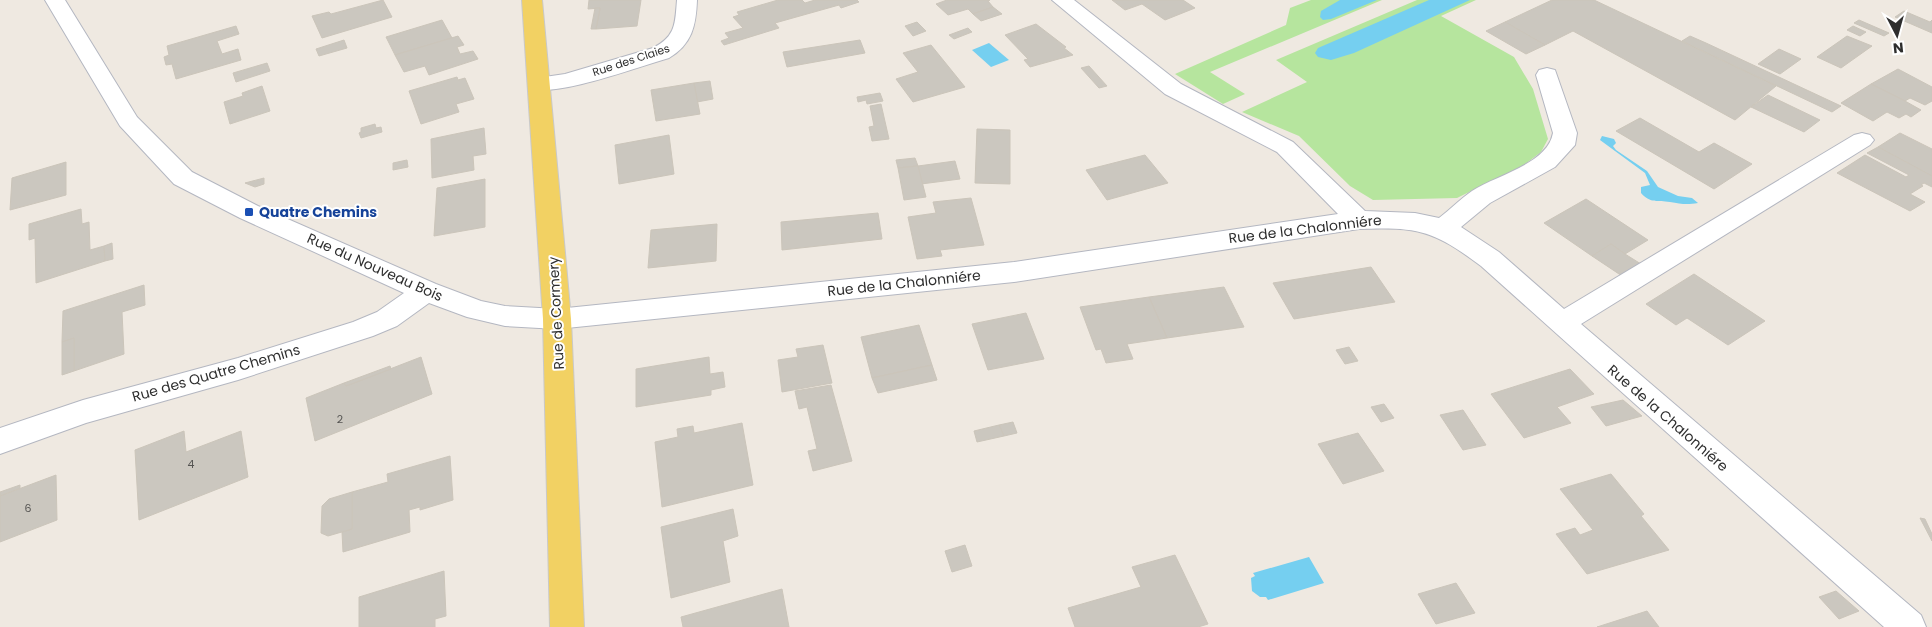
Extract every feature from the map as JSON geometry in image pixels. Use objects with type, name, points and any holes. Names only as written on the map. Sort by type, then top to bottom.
[{"type":"main road","name":"Rue de Cormery","points":[[532,0],[557,319],[567,627]]},
{"type":"street","name":"Rue du Nouveau Bois","points":[[56,0],[128,121],[183,178],[249,212],[426,291],[477,310],[505,316],[557,319]]},
{"type":"street","name":"Rue des Claies","points":[[539,84],[576,77],[661,53],[674,47],[681,38],[685,23],[687,0]]},
{"type":"street","points":[[1062,0],[1173,89],[1285,147],[1359,220]]},
{"type":"street","points":[[1444,228],[1481,197],[1547,162],[1563,145],[1566,133],[1547,75]]},
{"type":"street","points":[[1562,324],[1862,140]]},
{"type":"street","name":"Rue de la Chalonniére","points":[[557,319],[1014,272],[1359,220],[1412,219],[1444,228],[1466,240],[1490,259],[1909,627]]},
{"type":"street","name":"Rue des Quatre Chemins","points":[[0,441],[83,412],[238,369],[362,329],[386,319],[426,291]]},
{"type":"green space","points":[[1311,0],[1382,0],[1210,72],[1245,94],[1223,104],[1175,74],[1286,25],[1290,8]]},
{"type":"green space","points":[[1417,0],[1476,0],[1441,16],[1514,57],[1533,89],[1548,139],[1541,152],[1524,165],[1457,198],[1373,200],[1350,186],[1299,136],[1242,112],[1307,82],[1276,60]]},
{"type":"water","points":[[1340,0],[1377,0],[1331,19],[1323,20],[1320,17],[1321,11]]},
{"type":"water","points":[[1429,0],[1470,0],[1354,53],[1331,60],[1318,57],[1315,53],[1318,48]]},
{"type":"water","points":[[989,43],[1009,60],[991,67],[972,50]]},
{"type":"water","points":[[1602,136],[1614,139],[1616,143],[1613,146],[1616,150],[1647,171],[1658,187],[1678,196],[1692,198],[1698,203],[1684,204],[1648,199],[1641,193],[1641,187],[1650,185],[1645,173],[1600,140]]},
{"type":"water","points":[[1309,557],[1324,583],[1268,600],[1266,597],[1260,597],[1252,591],[1251,578],[1255,576],[1253,573]]},
{"type":"building","points":[[383,0],[392,17],[322,38],[312,16],[329,12],[331,14]]},
{"type":"building","points":[[589,0],[641,0],[637,26],[596,29],[600,8],[588,9]]},
{"type":"building","points":[[778,0],[802,0],[805,3],[815,0],[857,0],[859,2],[841,8],[839,5],[775,23],[779,28],[724,45],[721,41],[729,38],[725,33],[743,28],[733,17],[739,15],[737,12]]},
{"type":"building","points":[[947,0],[990,0],[988,1],[993,7],[973,14],[968,9],[948,15],[936,4]]},
{"type":"building","points":[[1112,0],[1183,0],[1195,8],[1165,20],[1142,4],[1125,10]]},
{"type":"building","points":[[1552,0],[1594,0],[1776,86],[1735,120],[1573,31],[1545,45],[1505,22]]},
{"type":"building","points":[[993,7],[1002,14],[981,21],[973,14]]},
{"type":"building","points":[[595,8],[600,8],[596,29],[591,29]]},
{"type":"building","points":[[1904,11],[1930,22],[1932,20],[1932,33],[1895,17]]},
{"type":"building","points":[[442,20],[452,38],[395,55],[386,37]]},
{"type":"building","points":[[1859,20],[1889,33],[1884,36],[1854,23]]},
{"type":"building","points":[[917,22],[926,31],[913,36],[905,26]]},
{"type":"building","points":[[1505,22],[1545,45],[1526,54],[1486,31]]},
{"type":"building","points":[[1036,24],[1066,47],[1064,48],[1073,55],[1030,67],[1024,60],[1028,59],[1005,35]]},
{"type":"building","points":[[236,26],[239,34],[217,41],[222,54],[238,49],[241,60],[176,79],[172,64],[166,65],[164,57],[169,55],[167,46]]},
{"type":"building","points":[[1853,26],[1866,32],[1860,36],[1847,30]]},
{"type":"building","points":[[968,28],[972,32],[954,39],[949,35]]},
{"type":"building","points":[[458,36],[464,45],[457,47],[460,54],[473,51],[478,59],[429,75],[425,66],[404,72],[395,55]]},
{"type":"building","points":[[1690,36],[1841,106],[1832,112],[1682,41]]},
{"type":"building","points":[[1847,36],[1872,46],[1841,68],[1817,57]]},
{"type":"building","points":[[344,40],[347,48],[319,56],[316,49]]},
{"type":"building","points":[[860,40],[865,53],[787,67],[783,52]]},
{"type":"building","points":[[931,45],[965,87],[913,102],[896,79],[918,72],[903,53]]},
{"type":"building","points":[[1779,49],[1801,59],[1780,74],[1758,64]]},
{"type":"building","points":[[267,63],[270,71],[236,82],[233,73]]},
{"type":"building","points":[[1089,66],[1107,86],[1099,88],[1081,68]]},
{"type":"building","points":[[1898,69],[1932,87],[1932,101],[1925,105],[1910,98],[1905,101],[1871,84]]},
{"type":"building","points":[[457,77],[458,80],[465,78],[474,99],[456,104],[459,112],[421,124],[409,91]]},
{"type":"building","points":[[710,81],[713,99],[697,102],[694,83]]},
{"type":"building","points":[[694,83],[700,114],[656,121],[651,90]]},
{"type":"building","points":[[1871,84],[1921,110],[1911,117],[1906,114],[1899,118],[1887,112],[1873,121],[1841,103]]},
{"type":"building","points":[[262,86],[270,111],[230,124],[224,102],[243,96],[242,93]]},
{"type":"building","points":[[880,93],[883,101],[867,104],[866,100],[858,102],[857,97]]},
{"type":"building","points":[[1768,95],[1820,120],[1804,132],[1751,107]]},
{"type":"building","points":[[881,104],[889,139],[872,141],[869,127],[874,126],[870,106]]},
{"type":"building","points":[[1640,118],[1699,152],[1714,143],[1752,164],[1714,189],[1616,131]]},
{"type":"building","points":[[375,124],[376,128],[381,127],[382,132],[361,138],[359,133],[361,128]]},
{"type":"building","points":[[484,128],[486,154],[473,156],[474,170],[432,178],[431,139]]},
{"type":"building","points":[[977,129],[1010,130],[1010,184],[975,183]]},
{"type":"building","points":[[1900,133],[1932,149],[1932,176],[1878,147]]},
{"type":"building","points":[[669,135],[674,174],[619,184],[615,145]]},
{"type":"building","points":[[1878,147],[1932,176],[1932,187],[1924,183],[1921,185],[1923,186],[1910,194],[1925,202],[1910,211],[1837,173],[1865,155],[1906,177],[1909,175],[1867,153]]},
{"type":"building","points":[[1145,155],[1168,183],[1107,200],[1086,170]]},
{"type":"building","points":[[915,158],[918,166],[898,168],[896,160]]},
{"type":"building","points":[[407,160],[408,167],[393,170],[393,163]]},
{"type":"building","points":[[955,161],[960,179],[921,184],[918,166]]},
{"type":"building","points":[[66,162],[66,195],[10,210],[12,178]]},
{"type":"building","points":[[918,166],[926,197],[904,200],[898,168]]},
{"type":"building","points":[[264,178],[264,184],[255,187],[245,183]]},
{"type":"building","points":[[485,179],[485,227],[434,236],[437,188]]},
{"type":"building","points":[[971,198],[984,245],[940,250],[942,256],[917,259],[908,217],[936,213],[933,202]]},
{"type":"building","points":[[1586,199],[1648,240],[1625,254],[1611,244],[1592,256],[1544,223]]},
{"type":"building","points":[[81,209],[82,224],[89,222],[90,250],[104,246],[105,261],[36,283],[35,238],[29,240],[29,224]]},
{"type":"building","points":[[878,213],[882,239],[782,250],[781,222]]},
{"type":"building","points":[[717,224],[716,261],[648,268],[651,230]]},
{"type":"building","points":[[112,243],[113,259],[105,261],[104,246]]},
{"type":"building","points":[[1611,244],[1641,264],[1622,276],[1592,256]]},
{"type":"building","points":[[1371,267],[1395,302],[1294,319],[1273,283]]},
{"type":"building","points":[[1694,274],[1765,321],[1728,345],[1687,318],[1676,325],[1646,304]]},
{"type":"building","points":[[144,285],[145,305],[122,312],[124,354],[74,371],[74,338],[62,342],[63,311]]},
{"type":"building","points":[[1224,287],[1244,327],[1167,338],[1149,297]]},
{"type":"building","points":[[1149,297],[1167,338],[1127,344],[1133,359],[1106,363],[1101,349],[1096,350],[1080,307]]},
{"type":"building","points":[[1026,313],[1044,359],[988,370],[972,324]]},
{"type":"building","points":[[919,325],[932,365],[872,378],[861,337]]},
{"type":"building","points":[[74,338],[74,371],[62,375],[62,342]]},
{"type":"building","points":[[823,345],[832,383],[782,392],[778,360],[798,357],[796,349]]},
{"type":"building","points":[[1349,347],[1358,361],[1345,364],[1336,350]]},
{"type":"building","points":[[421,357],[432,394],[315,441],[306,398],[344,383],[346,386]]},
{"type":"building","points":[[709,357],[710,374],[723,372],[725,387],[711,390],[711,395],[636,407],[636,369]]},
{"type":"building","points":[[932,365],[937,380],[878,393],[872,378]]},
{"type":"building","points":[[390,366],[391,369],[346,386],[344,383]]},
{"type":"building","points":[[1570,369],[1594,394],[1557,407],[1571,423],[1524,438],[1491,394]]},
{"type":"building","points":[[831,385],[852,461],[813,471],[808,451],[817,449],[807,407],[799,409],[795,391]]},
{"type":"building","points":[[1623,400],[1642,416],[1606,426],[1591,407]]},
{"type":"building","points":[[1384,404],[1394,418],[1381,422],[1371,407]]},
{"type":"building","points":[[1463,410],[1486,445],[1463,450],[1440,415]]},
{"type":"building","points":[[1013,422],[1017,433],[1004,436],[999,425]]},
{"type":"building","points":[[742,423],[753,485],[662,507],[655,442],[678,437],[677,429],[693,426],[694,433]]},
{"type":"building","points":[[999,425],[1004,436],[977,442],[974,431]]},
{"type":"building","points":[[184,431],[186,452],[241,431],[248,477],[139,520],[135,450]]},
{"type":"building","points":[[1358,433],[1384,471],[1343,484],[1318,444]]},
{"type":"building","points":[[450,456],[453,500],[420,510],[420,507],[409,510],[410,532],[343,552],[342,532],[352,529],[352,492],[388,482],[387,474]]},
{"type":"building","points":[[1611,474],[1644,514],[1641,516],[1669,550],[1587,574],[1556,534],[1575,528],[1580,535],[1593,530],[1560,489]]},
{"type":"building","points":[[56,475],[57,520],[0,542],[0,496]]},
{"type":"building","points":[[20,485],[20,488],[0,496],[0,492]]},
{"type":"building","points":[[352,492],[352,529],[328,536],[321,533],[322,506],[329,499]]},
{"type":"building","points":[[733,509],[738,536],[723,541],[730,582],[671,598],[661,527]]},
{"type":"building","points":[[1920,518],[1925,519],[1932,534],[1932,541]]},
{"type":"building","points":[[965,545],[972,566],[952,572],[945,551]]},
{"type":"building","points":[[1175,555],[1208,624],[1198,627],[1075,627],[1068,608],[1141,587],[1132,567]]},
{"type":"building","points":[[444,571],[446,616],[435,619],[435,627],[359,627],[359,597]]},
{"type":"building","points":[[1456,583],[1475,613],[1436,624],[1418,594]]},
{"type":"building","points":[[782,589],[789,627],[683,627],[681,617]]},
{"type":"building","points":[[1836,591],[1859,611],[1839,619],[1819,597]]},
{"type":"building","points":[[1647,611],[1659,627],[1597,627]]},
{"type":"place","name":"Quatre Chemins","points":[[249,212]]}]
